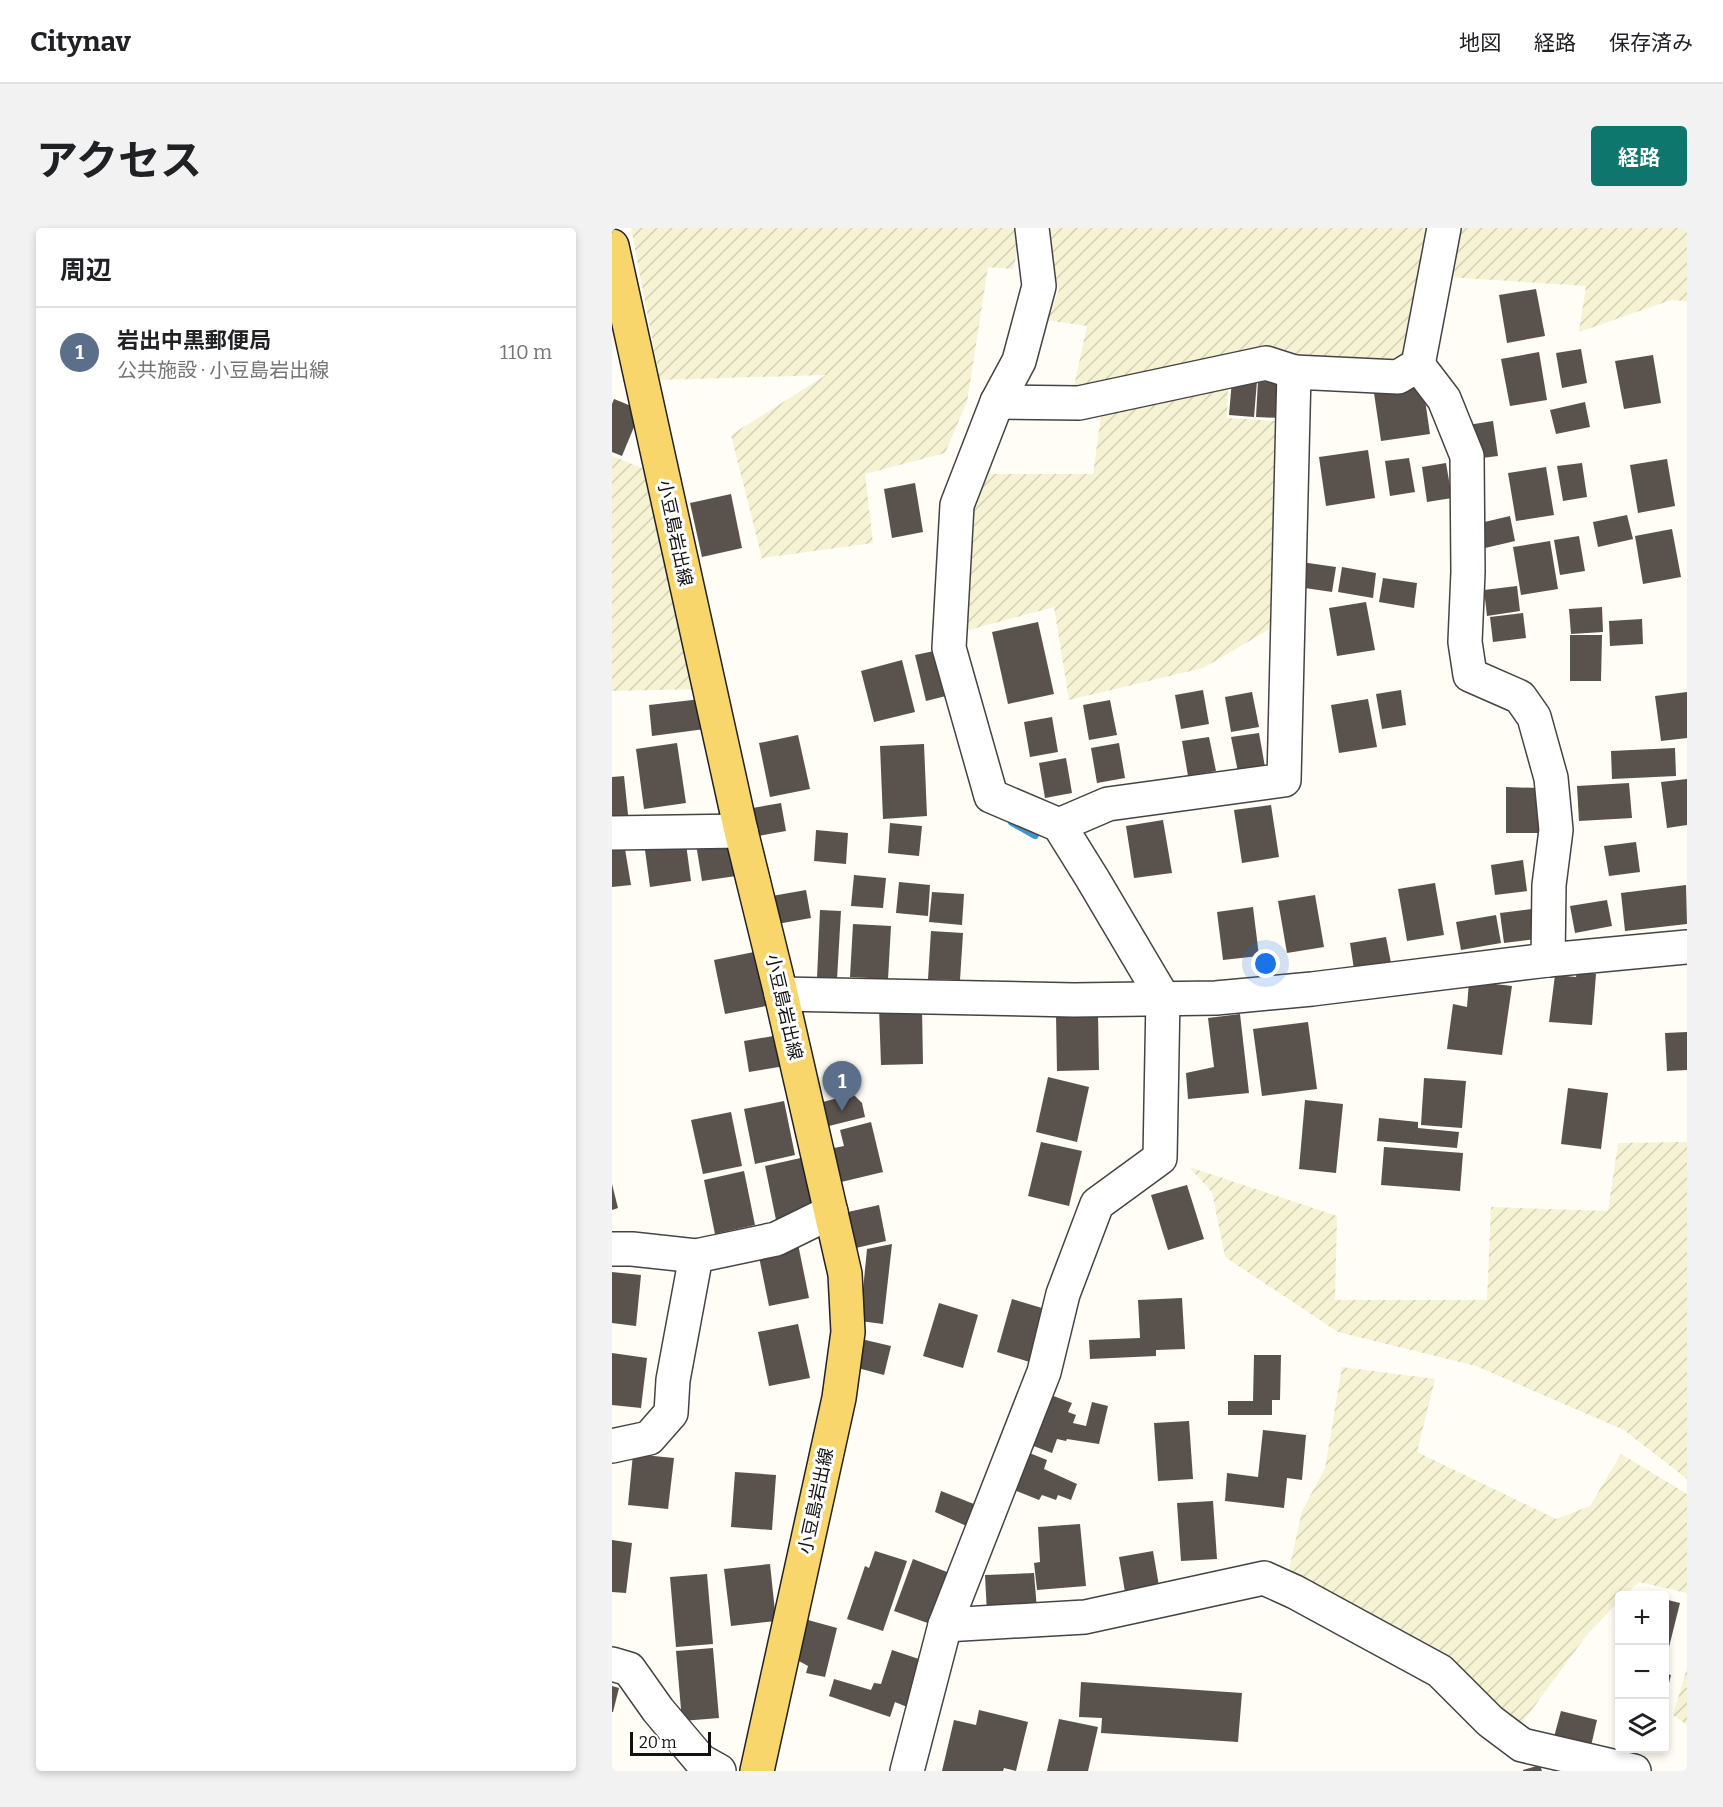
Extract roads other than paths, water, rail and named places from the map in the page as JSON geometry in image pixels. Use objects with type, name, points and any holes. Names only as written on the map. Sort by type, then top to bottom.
[{"type":"main road","name":"小豆島岩出線","points":[[612,246],[741,831],[781,994],[844,1274],[848,1332],[838,1398],[757,1771]]},
{"type":"street","points":[[907,1771],[945,1625],[1044,1372],[1063,1294],[1097,1204],[1160,1158],[1163,998],[1059,825],[991,796],[949,648],[957,505],[997,402],[1019,361],[1039,286],[1032,228]]},
{"type":"street","points":[[1444,228],[1418,365],[1444,399],[1467,456],[1468,572],[1465,642],[1470,675],[1520,698],[1534,717],[1551,778],[1556,830],[1549,885],[1548,960]]},
{"type":"street","points":[[997,402],[1079,403],[1266,363],[1294,372],[1398,377],[1418,365]]},
{"type":"street","points":[[1059,825],[1108,804],[1284,780],[1294,372]]},
{"type":"street","points":[[612,833],[741,831]]},
{"type":"street","points":[[781,994],[1074,1000],[1216,998],[1288,992],[1548,960],[1687,947]]},
{"type":"street","points":[[612,1249],[696,1256],[776,1239],[831,1212]]},
{"type":"street","points":[[612,1446],[649,1438],[671,1413],[673,1380],[696,1256]]},
{"type":"street","points":[[945,1625],[1085,1617],[1264,1578],[1295,1592],[1440,1671],[1490,1721],[1522,1745],[1634,1771]]},
{"type":"street","points":[[612,1664],[630,1669],[658,1710],[701,1761],[719,1771]]},
{"type":"waterway","points":[[1012,822],[1035,835]]},
{"type":"place","name":"岩出中黒郵便局","points":[[842,1111]]}]
